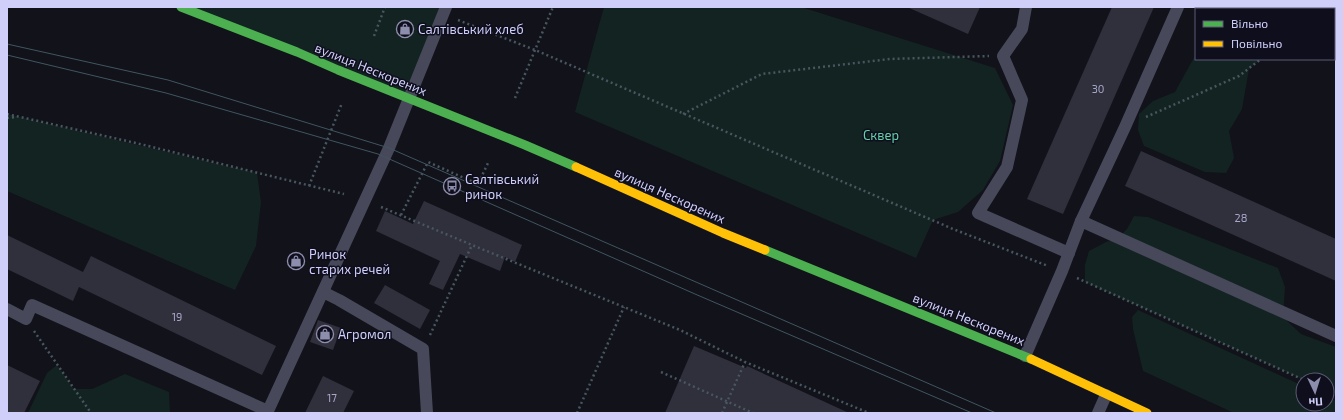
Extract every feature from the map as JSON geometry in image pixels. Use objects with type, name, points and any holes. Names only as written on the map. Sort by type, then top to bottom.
[{"type":"main road","name":"вулиця Нескорених","points":[[181,7],[525,145],[723,233],[1025,356],[1147,413]]},
{"type":"lane","points":[[1026,7],[1022,29],[1003,56],[1022,100],[1007,167],[978,212],[1069,253]]},
{"type":"lane","points":[[1025,356],[1062,271],[1081,221],[1125,127],[1178,7]]},
{"type":"lane","points":[[7,309],[26,319],[32,305],[268,412],[389,148],[444,10]]},
{"type":"lane","points":[[1081,221],[1336,336]]},
{"type":"lane","points":[[322,292],[339,300],[424,349],[427,413]]},
{"type":"lane","points":[[1098,413],[1106,395]]},
{"type":"path","points":[[374,36],[385,7]]},
{"type":"path","points":[[515,98],[553,7]]},
{"type":"path","points":[[444,10],[953,229],[1062,271],[1295,376]]},
{"type":"path","points":[[683,114],[762,74],[890,59],[1003,56]]},
{"type":"path","points":[[1125,127],[1239,76],[1260,60]]},
{"type":"path","points":[[309,186],[342,103]]},
{"type":"path","points":[[7,114],[136,143],[344,194]]},
{"type":"path","points":[[7,118],[20,117]]},
{"type":"path","points":[[401,215],[428,162],[478,184],[488,163]]},
{"type":"path","points":[[382,206],[472,245],[680,330],[745,362],[869,413]]},
{"type":"path","points":[[424,349],[472,245]]},
{"type":"path","points":[[577,413],[624,307]]},
{"type":"path","points":[[26,319],[91,413]]},
{"type":"path","points":[[722,413],[745,362]]},
{"type":"path","points":[[661,372],[753,413]]},
{"type":"path","points":[[858,413],[859,408]]},
{"type":"green space","points":[[181,7],[446,7],[408,98]]},
{"type":"green space","name":"Сквер","points":[[604,7],[801,7],[995,68],[1013,105],[1000,161],[983,190],[958,212],[933,220],[916,258],[575,112]]},
{"type":"green space","points":[[1336,7],[1336,56],[1335,8],[1206,8]]},
{"type":"green space","points":[[1195,56],[1195,60],[1260,60],[1249,69],[1242,109],[1229,131],[1234,158],[1226,173],[1205,172],[1144,146],[1138,130],[1139,114],[1153,101],[1175,92]]},
{"type":"green space","points":[[7,114],[257,173],[261,202],[256,246],[235,290],[7,191]]},
{"type":"green space","points":[[1134,216],[1148,217],[1278,268],[1285,287],[1283,317],[1301,334],[1336,347],[1336,394],[1335,372],[1295,372],[1295,376],[1085,282],[1085,265],[1089,251],[1106,242],[1118,238],[1127,229]]},
{"type":"green space","points":[[1138,310],[1295,382],[1295,412],[1335,412],[1335,401],[1336,413],[1234,413],[1143,371],[1133,329],[1132,317]]},
{"type":"green space","points":[[57,365],[74,389],[92,389],[125,374],[169,392],[170,413],[28,413],[47,373]]},
{"type":"building","points":[[907,7],[980,7],[968,34]]},
{"type":"building","points":[[1112,7],[1154,7],[1063,214],[1027,199]]},
{"type":"building","points":[[1141,151],[1336,239],[1336,281],[1125,186]]},
{"type":"building","points":[[424,201],[522,245],[515,262],[505,257],[500,271],[460,254],[443,290],[429,284],[440,261],[376,231],[385,211],[413,224]]},
{"type":"building","points":[[7,235],[83,272],[91,256],[276,346],[262,375],[79,287],[73,301],[7,269]]},
{"type":"building","points":[[385,285],[430,310],[420,329],[374,303]]},
{"type":"building","points":[[318,320],[341,328],[333,350],[310,342]]},
{"type":"building","points":[[694,346],[746,368],[747,366],[849,413],[665,413]]},
{"type":"building","points":[[7,365],[40,381],[24,413],[7,413]]},
{"type":"building","points":[[323,376],[354,391],[343,413],[305,413]]},
{"type":"tram line","points":[[7,44],[168,80],[389,148],[996,413]]},
{"type":"tram line","points":[[7,55],[166,93],[378,154],[695,294],[972,413]]},
{"type":"traffic: fast","points":[[181,7],[297,52],[576,167]]},
{"type":"traffic: fast","points":[[765,250],[1031,359]]},
{"type":"traffic: slow","points":[[576,167],[723,233],[765,250]]},
{"type":"traffic: slow","points":[[1031,359],[1147,413]]},
{"type":"place","name":"Салтівський хлеб","points":[[405,29]]},
{"type":"place","name":"Салтівський ринок","points":[[452,186]]},
{"type":"place","name":"Ринок старих речей","points":[[296,261]]},
{"type":"place","name":"Агромол","points":[[325,334]]}]
